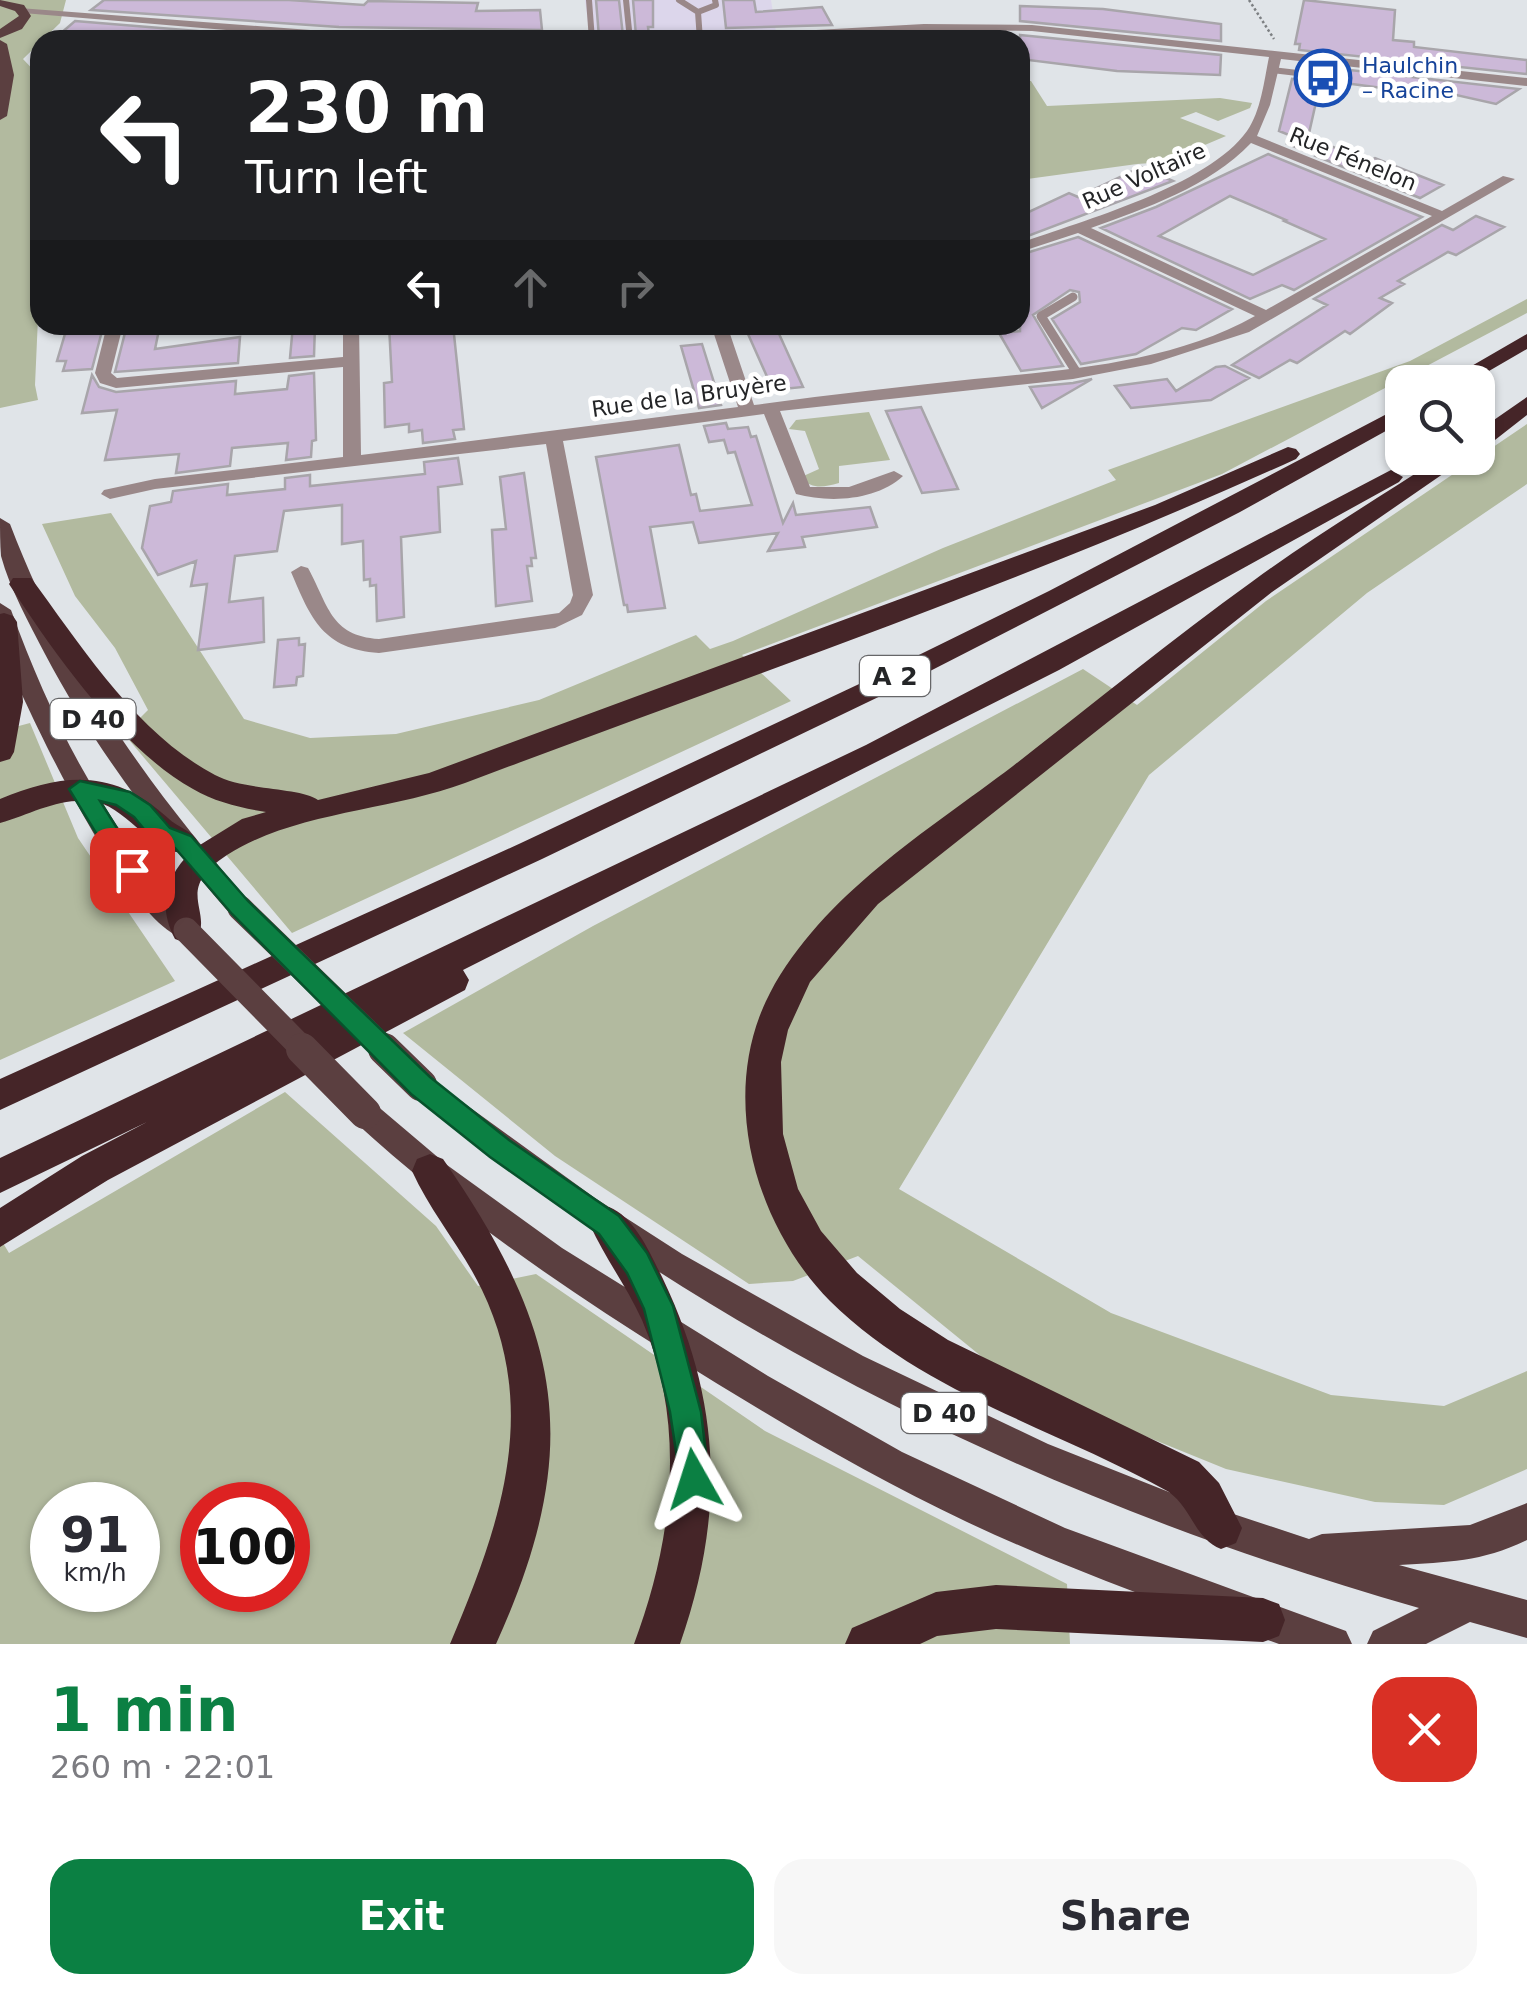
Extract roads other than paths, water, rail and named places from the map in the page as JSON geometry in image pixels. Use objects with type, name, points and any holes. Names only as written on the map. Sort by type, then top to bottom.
[{"type":"highway","points":[[1473,365],[1518,346]]},
{"type":"highway","points":[[1485,365],[1518,346]]},
{"type":"highway","points":[[1495,415],[1527,395]]},
{"type":"highway","points":[[1495,429],[1527,404]]},
{"type":"highway","points":[[191,852],[253,827],[434,783],[1164,510],[1385,405]]},
{"type":"highway","name":"A 2","points":[[0,1095],[917,666],[1222,512],[1385,422]]},
{"type":"highway","name":"A 2","points":[[0,1176],[653,862],[1109,632],[1393,475]]},
{"type":"highway","points":[[1221,1528],[1192,1483],[930,1354],[852,1298],[803,1237],[780,1190],[763,1122],[764,1065],[776,1012],[794,976],[824,937],[867,895],[1263,586],[1429,475]]},
{"type":"highway","points":[[22,584],[96,682],[185,770],[212,786],[266,802],[344,804]]},
{"type":"highway","points":[[0,752],[9,702],[2,616]]},
{"type":"highway","points":[[0,812],[44,796],[80,789],[122,798],[142,811],[162,834],[191,852]]},
{"type":"highway","points":[[186,930],[179,896],[191,852]]},
{"type":"highway","points":[[0,1230],[94,1168],[478,966],[653,862]]},
{"type":"highway","points":[[430,1171],[464,1222],[510,1309],[522,1344],[530,1406],[527,1472],[515,1538],[490,1610],[473,1644]]},
{"type":"highway","points":[[609,1225],[647,1280],[668,1334],[694,1479],[680,1581],[657,1644]]},
{"type":"highway","points":[[868,1644],[936,1614],[996,1607],[1263,1620]]},
{"type":"main road","points":[[0,2],[19,5],[24,18],[4,40],[7,75],[0,116]]},
{"type":"main road","name":"D 40","points":[[0,524],[22,584],[81,700],[191,852],[240,908],[421,1086],[500,1149],[609,1225],[778,1326],[994,1438],[1134,1497],[1221,1528],[1527,1619]]},
{"type":"main road","name":"D 40","points":[[2,616],[42,716],[80,789],[142,884],[365,1112],[430,1171],[579,1278],[737,1378],[977,1508],[1028,1532],[1332,1644]]},
{"type":"main road","name":"D 40","points":[[1302,1554],[1470,1543],[1490,1539],[1527,1522]]},
{"type":"main road","points":[[1386,1644],[1468,1603]]},
{"type":"street","points":[[19,5],[74,15],[242,30]]},
{"type":"street","points":[[32,30],[74,15]]},
{"type":"street","points":[[863,30],[994,27],[1098,33],[1527,82]]},
{"type":"street","points":[[4,40],[30,31]]},
{"type":"street","name":"Rue Voltaire","points":[[1030,244],[1208,171],[1248,138],[1257,122],[1276,53]]},
{"type":"street","name":"Rue Fénelon","points":[[1248,138],[1443,216]]},
{"type":"street","name":"Rue de la Bruyère","points":[[110,494],[155,484],[554,438],[747,410],[1078,373],[1187,350],[1267,316],[1508,179]]},
{"type":"street","points":[[1077,228],[1267,316]]},
{"type":"street","points":[[113,335],[104,376],[124,384],[351,360]]},
{"type":"street","points":[[351,335],[352,462]]},
{"type":"street","points":[[722,335],[747,410]]},
{"type":"street","points":[[770,408],[802,490],[821,494],[860,490],[894,476]]},
{"type":"street","points":[[301,572],[321,619],[340,638],[356,645],[549,624],[566,617],[578,607],[583,595],[554,438]]},
{"type":"lane","points":[[589,0],[591,30]]},
{"type":"lane","points":[[626,0],[629,30]]},
{"type":"lane","points":[[680,0],[698,12],[701,30]]},
{"type":"lane","points":[[698,12],[716,5],[715,0]]},
{"type":"lane","points":[[1272,70],[1313,73],[1325,68],[1320,58]]},
{"type":"lane","points":[[1073,297],[1041,316],[1078,373]]},
{"type":"place","name":"Haulchin – Racine","points":[[1323,78]]}]
